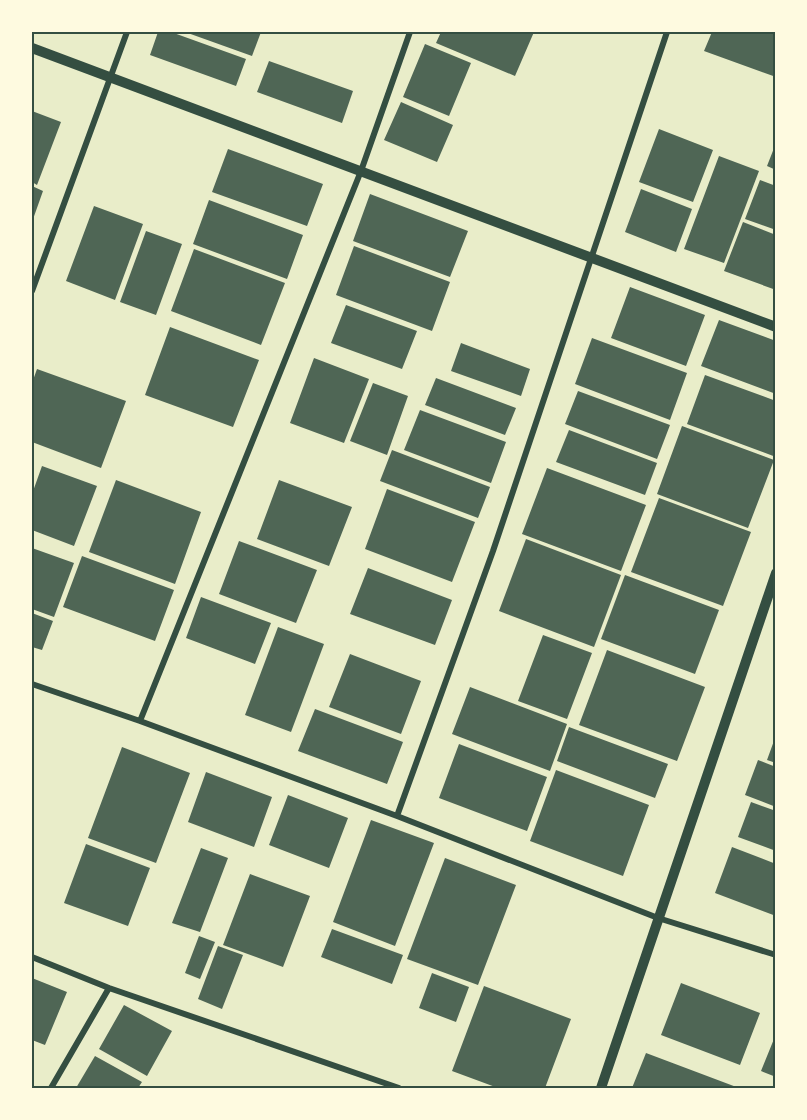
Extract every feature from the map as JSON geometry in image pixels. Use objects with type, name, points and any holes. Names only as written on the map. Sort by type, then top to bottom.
[{"type":"street","points":[[32,291],[127,32]]},
{"type":"street","points":[[140,721],[361,171],[410,32]]},
{"type":"street","points":[[397,816],[493,551],[667,32]]},
{"type":"street","points":[[32,48],[109,79],[776,327]]},
{"type":"street","points":[[601,1089],[776,573]]},
{"type":"street","points":[[32,684],[140,721],[397,816],[658,918],[776,954]]},
{"type":"street","points":[[32,957],[109,988],[399,1089]]},
{"type":"street","points":[[51,1089],[109,988]]},
{"type":"building","points":[[158,32],[171,32],[246,59],[236,86],[150,55]]},
{"type":"building","points":[[185,32],[261,32],[252,56]]},
{"type":"building","points":[[441,32],[534,32],[515,76],[436,43]]},
{"type":"building","points":[[712,32],[776,32],[776,77],[704,51]]},
{"type":"building","points":[[425,44],[471,63],[449,116],[403,97]]},
{"type":"building","points":[[269,61],[353,91],[342,123],[257,92]]},
{"type":"building","points":[[401,102],[453,125],[437,162],[384,140]]},
{"type":"building","points":[[32,111],[61,122],[37,185],[32,182]]},
{"type":"building","points":[[659,129],[713,150],[693,202],[639,182]]},
{"type":"building","points":[[776,143],[776,170],[767,166]]},
{"type":"building","points":[[228,149],[323,184],[307,226],[212,192]]},
{"type":"building","points":[[719,156],[759,171],[724,263],[684,249]]},
{"type":"building","points":[[760,180],[776,186],[776,230],[745,219]]},
{"type":"building","points":[[32,186],[43,191],[32,222]]},
{"type":"building","points":[[641,189],[692,209],[676,252],[625,232]]},
{"type":"building","points":[[370,194],[468,231],[450,277],[353,241]]},
{"type":"building","points":[[209,200],[303,235],[287,279],[193,244]]},
{"type":"building","points":[[94,206],[143,224],[115,300],[66,281]]},
{"type":"building","points":[[743,222],[776,235],[776,290],[724,271]]},
{"type":"building","points":[[146,231],[182,244],[156,315],[120,302]]},
{"type":"building","points":[[354,246],[450,282],[432,331],[336,295]]},
{"type":"building","points":[[194,249],[285,283],[261,345],[171,311]]},
{"type":"building","points":[[630,287],[705,315],[686,366],[611,338]]},
{"type":"building","points":[[346,305],[417,331],[402,369],[331,343]]},
{"type":"building","points":[[719,320],[776,341],[776,394],[701,366]]},
{"type":"building","points":[[170,327],[259,360],[233,427],[145,395]]},
{"type":"building","points":[[592,338],[687,373],[670,420],[575,384]]},
{"type":"building","points":[[461,343],[530,369],[521,396],[451,371]]},
{"type":"building","points":[[314,358],[369,379],[344,443],[290,423]]},
{"type":"building","points":[[37,369],[126,401],[101,468],[32,442],[32,383]]},
{"type":"building","points":[[705,375],[776,401],[776,457],[687,424]]},
{"type":"building","points":[[436,378],[516,408],[505,435],[425,405]]},
{"type":"building","points":[[373,383],[408,396],[387,455],[350,441]]},
{"type":"building","points":[[578,391],[670,425],[657,459],[565,424]]},
{"type":"building","points":[[420,410],[506,442],[491,483],[404,450]]},
{"type":"building","points":[[682,426],[774,460],[748,528],[657,494]]},
{"type":"building","points":[[569,430],[657,463],[645,495],[556,462]]},
{"type":"building","points":[[392,450],[490,487],[478,518],[380,481]]},
{"type":"building","points":[[42,466],[97,486],[74,546],[32,530],[32,494]]},
{"type":"building","points":[[547,468],[646,505],[621,571],[522,534]]},
{"type":"building","points":[[116,480],[201,512],[175,584],[89,552]]},
{"type":"building","points":[[279,480],[352,507],[329,566],[257,539]]},
{"type":"building","points":[[387,489],[475,522],[452,582],[365,549]]},
{"type":"building","points":[[659,498],[751,532],[723,606],[631,572]]},
{"type":"building","points":[[526,539],[621,575],[594,647],[499,611]]},
{"type":"building","points":[[239,541],[317,570],[296,623],[219,594]]},
{"type":"building","points":[[32,548],[74,563],[54,617],[32,609]]},
{"type":"building","points":[[82,556],[174,590],[155,641],[63,607]]},
{"type":"building","points":[[368,568],[452,600],[435,645],[350,614]]},
{"type":"building","points":[[625,575],[719,610],[695,674],[601,639]]},
{"type":"building","points":[[201,597],[271,623],[255,664],[186,638]]},
{"type":"building","points":[[32,613],[53,621],[42,650],[32,647]]},
{"type":"building","points":[[278,627],[324,644],[291,732],[245,715]]},
{"type":"building","points":[[543,635],[592,653],[567,719],[518,701]]},
{"type":"building","points":[[607,650],[705,687],[677,761],[579,725]]},
{"type":"building","points":[[350,654],[421,681],[401,734],[329,707]]},
{"type":"building","points":[[470,687],[567,724],[550,771],[452,734]]},
{"type":"building","points":[[315,709],[403,742],[387,784],[298,751]]},
{"type":"building","points":[[569,727],[668,764],[655,798],[557,761]]},
{"type":"building","points":[[776,738],[776,763],[767,760]]},
{"type":"building","points":[[459,744],[547,777],[527,831],[439,798]]},
{"type":"building","points":[[122,747],[190,773],[156,863],[88,838]]},
{"type":"building","points":[[758,760],[776,767],[776,807],[745,795]]},
{"type":"building","points":[[556,770],[649,805],[623,876],[530,841]]},
{"type":"building","points":[[206,772],[272,797],[254,847],[188,822]]},
{"type":"building","points":[[288,795],[348,818],[329,868],[269,845]]},
{"type":"building","points":[[751,802],[776,811],[776,851],[738,837]]},
{"type":"building","points":[[371,820],[434,843],[395,946],[333,922]]},
{"type":"building","points":[[86,844],[150,868],[128,926],[64,903]]},
{"type":"building","points":[[732,847],[776,864],[776,916],[715,893]]},
{"type":"building","points":[[201,848],[228,858],[200,932],[172,923]]},
{"type":"building","points":[[445,858],[516,885],[478,985],[407,959]]},
{"type":"building","points":[[250,874],[310,896],[283,967],[223,945]]},
{"type":"building","points":[[332,929],[403,955],[392,984],[321,957]]},
{"type":"building","points":[[199,936],[215,942],[200,979],[185,973]]},
{"type":"building","points":[[218,946],[243,955],[222,1009],[198,999]]},
{"type":"building","points":[[432,973],[469,987],[456,1022],[419,1008]]},
{"type":"building","points":[[32,978],[67,992],[45,1045],[32,1040]]},
{"type":"building","points":[[681,983],[760,1013],[740,1065],[661,1035]]},
{"type":"building","points":[[484,986],[571,1019],[545,1088],[498,1088],[452,1071]]},
{"type":"building","points":[[124,1005],[172,1031],[147,1076],[99,1049]]},
{"type":"building","points":[[776,1034],[776,1077],[761,1071]]},
{"type":"building","points":[[646,1053],[739,1088],[632,1088]]},
{"type":"building","points":[[95,1056],[142,1082],[138,1088],[76,1088]]}]
